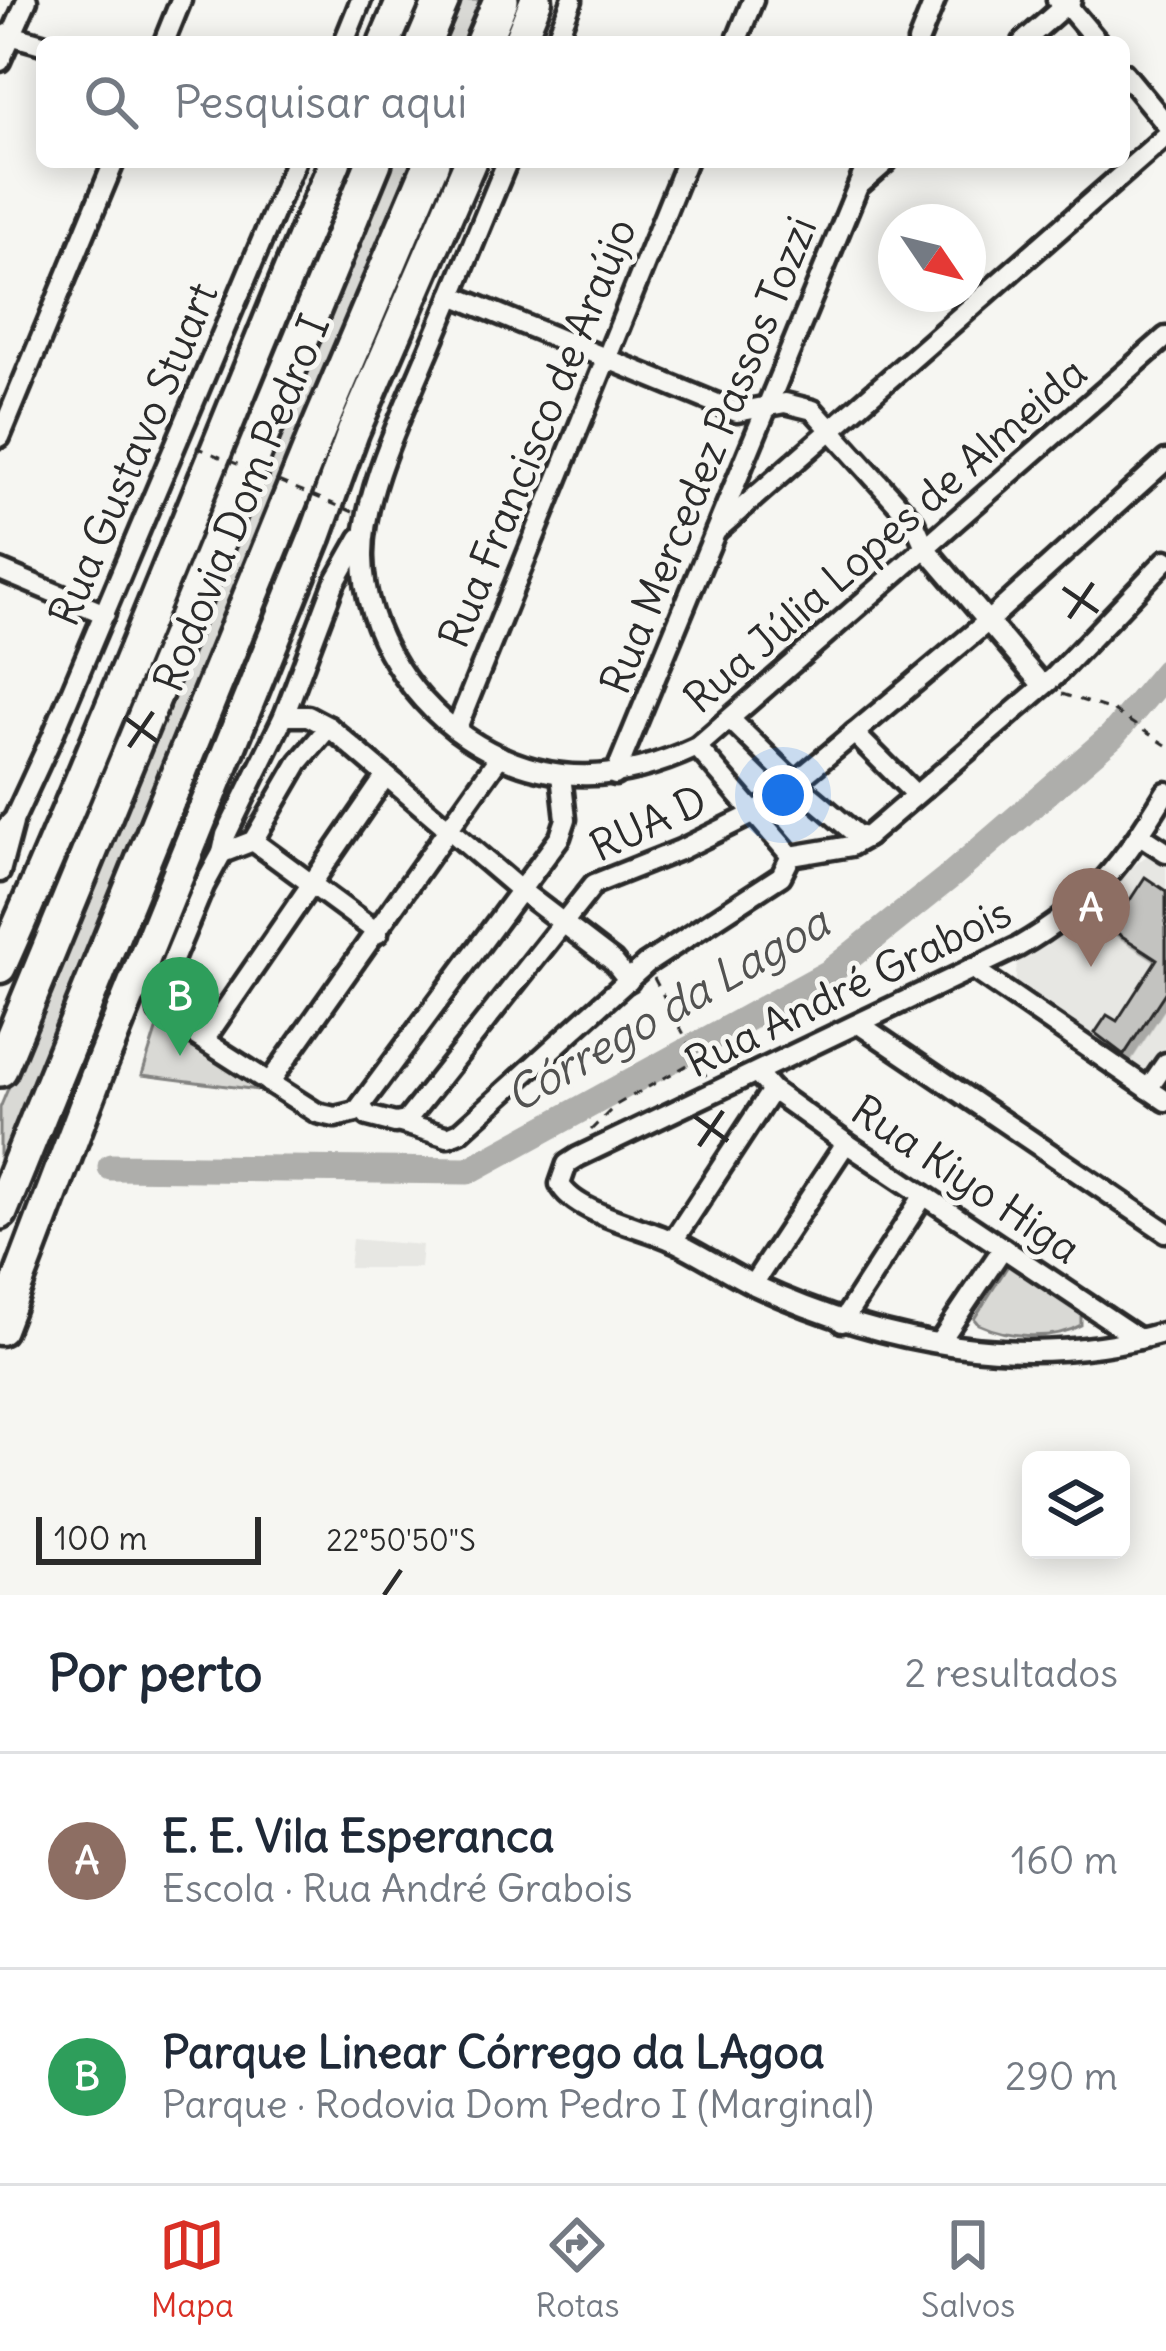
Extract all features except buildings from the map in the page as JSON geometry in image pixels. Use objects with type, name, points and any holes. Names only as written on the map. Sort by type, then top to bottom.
[{"type":"highway","points":[[388,36],[403,0]]},
{"type":"highway","points":[[427,36],[442,0]]},
{"type":"highway","points":[[486,36],[501,0]]},
{"type":"highway","points":[[521,36],[536,0]]},
{"type":"highway","points":[[0,967],[332,168]]},
{"type":"highway","name":"Rodovia Dom Pedro I","points":[[0,1069],[372,168]]},
{"type":"highway","name":"Rodovia Dom Pedro I","points":[[0,1212],[429,168]]},
{"type":"highway","points":[[0,1328],[352,432],[467,168]]},
{"type":"street","points":[[0,61],[7,34],[27,0]]},
{"type":"street","points":[[166,36],[181,0]]},
{"type":"street","points":[[347,36],[362,0]]},
{"type":"street","points":[[557,36],[572,0]]},
{"type":"street","points":[[738,36],[753,0]]},
{"type":"street","points":[[920,36],[935,0]]},
{"type":"street","points":[[1029,36],[1065,2],[1093,36]]},
{"type":"street","points":[[7,34],[36,42]]},
{"type":"street","points":[[1130,81],[1166,124]]},
{"type":"street","points":[[1130,168],[1166,136]]},
{"type":"street","points":[[0,437],[112,168]]},
{"type":"street","name":"Rua Gustavo Stuart","points":[[0,834],[14,818],[105,614],[292,168]]},
{"type":"street","points":[[505,168],[390,443],[364,531],[329,596],[284,716],[204,886],[157,1005],[159,1012],[317,1113],[334,1117],[356,1112],[565,828],[561,775]]},
{"type":"street","name":"Rua Francisco de Araújo","points":[[456,730],[684,168]]},
{"type":"street","name":"Rua Mercedez Passos Tozzi","points":[[615,775],[866,168]]},
{"type":"street","points":[[858,186],[879,168]]},
{"type":"street","points":[[712,534],[1130,168]]},
{"type":"street","points":[[452,295],[737,412],[785,403],[805,406],[914,522],[926,549],[1043,686]]},
{"type":"street","name":"Rua Júlia Lopes de Almeida","points":[[364,531],[362,561],[380,631],[424,703],[456,730],[500,756],[561,775],[615,775],[655,767],[697,747],[731,720],[1166,337]]},
{"type":"street","name":"RUA D","points":[[401,1124],[594,884],[755,813],[987,622],[1166,460]]},
{"type":"street","points":[[791,856],[851,846],[867,837],[1043,686],[1166,560]]},
{"type":"street","points":[[0,570],[105,614]]},
{"type":"street","points":[[329,596],[343,584],[368,589]]},
{"type":"street","points":[[284,716],[308,716],[329,727],[520,890],[613,961],[628,981]]},
{"type":"street","points":[[731,720],[794,782],[857,835],[867,837]]},
{"type":"street","points":[[222,853],[253,841],[299,762],[329,727]]},
{"type":"street","points":[[854,733],[915,794]]},
{"type":"street","points":[[697,747],[791,856]]},
{"type":"street","points":[[269,1083],[500,756]]},
{"type":"street","points":[[205,1039],[385,777]]},
{"type":"street","name":"Rua André Grabois","points":[[578,1156],[859,1024],[1065,920],[1106,881],[1166,792]]},
{"type":"street","points":[[0,872],[14,818]]},
{"type":"street","points":[[1140,835],[1166,852]]},
{"type":"street","points":[[253,841],[378,933]]},
{"type":"street","points":[[362,1106],[368,1116],[448,1137],[460,1132],[646,964],[781,876],[791,856]]},
{"type":"street","points":[[972,968],[1166,1101]]},
{"type":"street","points":[[859,1024],[1166,1232]]},
{"type":"street","points":[[1148,1089],[1166,1063]]},
{"type":"street","name":"Rua Kiyo Higa","points":[[757,1073],[772,1090],[846,1143],[1138,1339]]},
{"type":"street","points":[[673,1240],[772,1090]]},
{"type":"street","points":[[752,1284],[846,1143]]},
{"type":"street","points":[[578,1156],[561,1174],[564,1192],[587,1207],[673,1240],[752,1284],[842,1322],[977,1351],[1027,1354],[1081,1350],[1166,1332]]},
{"type":"street","points":[[842,1322],[924,1195]]},
{"type":"street","points":[[939,1343],[1003,1248]]},
{"type":"path","points":[[196,447],[353,512]]},
{"type":"path","points":[[1043,686],[1112,710],[1166,746]]},
{"type":"path","points":[[578,1156],[595,1122],[616,1105],[697,1061],[646,964]]},
{"type":"shaded area","points":[[458,0],[486,0],[471,36],[443,36]]},
{"type":"shaded area","points":[[389,168],[418,168],[0,1181],[0,1108]]},
{"type":"shaded area","points":[[1150,853],[1166,863],[1166,1046],[1147,1075],[1015,988],[1017,961],[1099,908],[1130,869]]},
{"type":"shaded area","points":[[158,1024],[171,1024],[258,1090],[142,1075]]},
{"type":"shaded area","points":[[352,1239],[422,1245],[420,1268],[349,1268]]},
{"type":"shaded area","points":[[1009,1264],[1081,1313],[1081,1325],[1057,1334],[1030,1336],[978,1324],[974,1319]]},
{"type":"waterway","name":"Córrego da Lagoa","points":[[111,1167],[468,1171],[829,973],[1112,736],[1166,672]]},
{"type":"place","name":"E. E. Vila Esperanca","points":[[1091,967]]},
{"type":"place","name":"Parque Linear Córrego da LAgoa","points":[[180,1056]]}]
